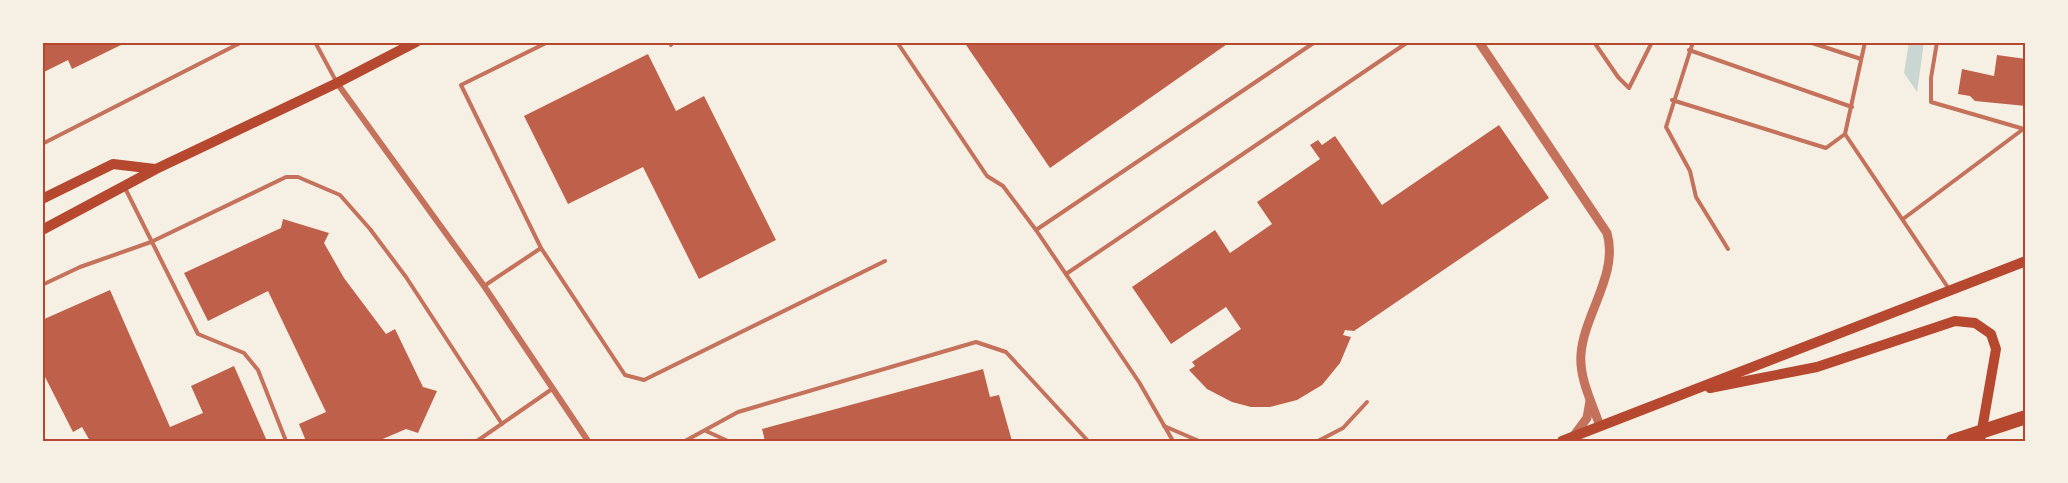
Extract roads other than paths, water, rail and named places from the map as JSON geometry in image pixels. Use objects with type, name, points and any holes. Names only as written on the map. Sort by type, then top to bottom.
[{"type":"highway","points":[[1953,441],[2026,417]]},
{"type":"main road","points":[[42,230],[156,169],[337,83],[416,42]]},
{"type":"main road","points":[[42,199],[113,164],[156,169]]},
{"type":"main road","points":[[1562,441],[2026,261]]},
{"type":"main road","points":[[1683,393],[1817,367],[1955,321],[1975,323],[1991,334],[1996,349],[1980,441]]},
{"type":"street","points":[[1479,42],[1607,233],[1611,253],[1581,355],[1582,376],[1600,426]]},
{"type":"street","points":[[337,83],[484,286],[588,441]]},
{"type":"street","points":[[1573,436],[1587,418],[1591,398]]},
{"type":"lane","points":[[42,144],[242,42]]},
{"type":"lane","points":[[315,42],[337,83]]},
{"type":"lane","points":[[548,42],[461,85],[541,248],[625,375],[644,380],[885,261]]},
{"type":"lane","points":[[897,42],[987,176],[1003,186],[1036,230],[1139,382],[1173,441]]},
{"type":"lane","points":[[1036,230],[1315,42]]},
{"type":"lane","points":[[1066,274],[1408,42]]},
{"type":"lane","points":[[1594,42],[1618,77],[1629,88],[1652,42]]},
{"type":"lane","points":[[1693,42],[1672,100],[1666,127],[1690,171],[1696,197],[1728,249]]},
{"type":"lane","points":[[1809,42],[1861,58]]},
{"type":"lane","points":[[1672,100],[1826,148],[1845,134],[1865,42]]},
{"type":"lane","points":[[1937,42],[1931,78],[1931,102],[2025,128]]},
{"type":"lane","points":[[1689,50],[1852,107]]},
{"type":"lane","points":[[1903,219],[2025,128]]},
{"type":"lane","points":[[1845,134],[1950,289]]},
{"type":"lane","points":[[42,285],[80,267],[151,242],[286,177],[298,177],[340,195],[370,229],[406,277],[502,424]]},
{"type":"lane","points":[[124,187],[198,334],[244,353],[258,370],[286,441]]},
{"type":"lane","points":[[484,286],[541,248]]},
{"type":"lane","points":[[685,441],[738,412],[976,342],[1006,352],[1088,441]]},
{"type":"lane","points":[[477,441],[553,388]]},
{"type":"lane","points":[[1318,441],[1343,428],[1367,402]]},
{"type":"lane","points":[[1164,425],[1199,441]]},
{"type":"lane","points":[[705,430],[728,441]]}]
